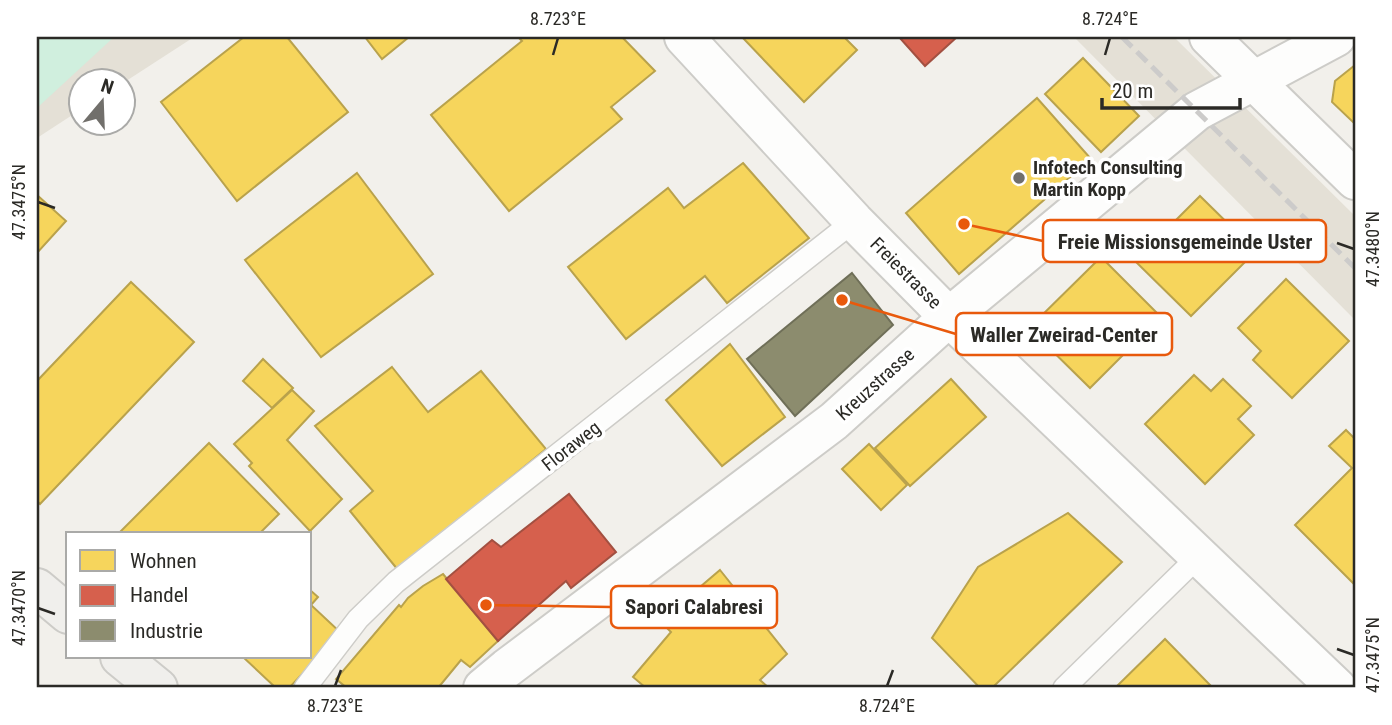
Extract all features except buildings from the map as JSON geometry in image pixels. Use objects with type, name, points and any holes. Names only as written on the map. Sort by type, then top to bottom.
[{"type":"main road","points":[[37,588],[66,612]]},
{"type":"main road","points":[[121,658],[158,688]]},
{"type":"street","name":"Freiestrasse","points":[[684,37],[854,221],[949,317],[1337,688]]},
{"type":"street","points":[[1209,37],[1355,180]]},
{"type":"street","name":"Kreuzstrasse","points":[[483,688],[834,421],[949,317],[1197,111],[1336,37]]},
{"type":"lane","name":"Floraweg","points":[[305,688],[358,619],[396,582],[854,221]]},
{"type":"lane","points":[[1064,688],[1199,556]]},
{"type":"shaded area","points":[[37,37],[194,37],[136,75],[136,66],[66,66],[66,119],[37,138]]},
{"type":"shaded area","points":[[1074,37],[1174,37],[1355,216],[1355,320]]},
{"type":"green space","points":[[37,37],[114,37],[83,66],[66,66],[66,81],[37,108]]},
{"type":"railway","points":[[1122,37],[1355,268]]},
{"type":"place","name":"Infotech Consulting Martin Kopp","points":[[1019,178]]},
{"type":"place","name":"Freie Missionsgemeinde Uster","points":[[964,224]]},
{"type":"place","name":"Waller Zweirad-Center","points":[[842,300]]},
{"type":"place","name":"Sapori Calabresi","points":[[486,605]]}]
